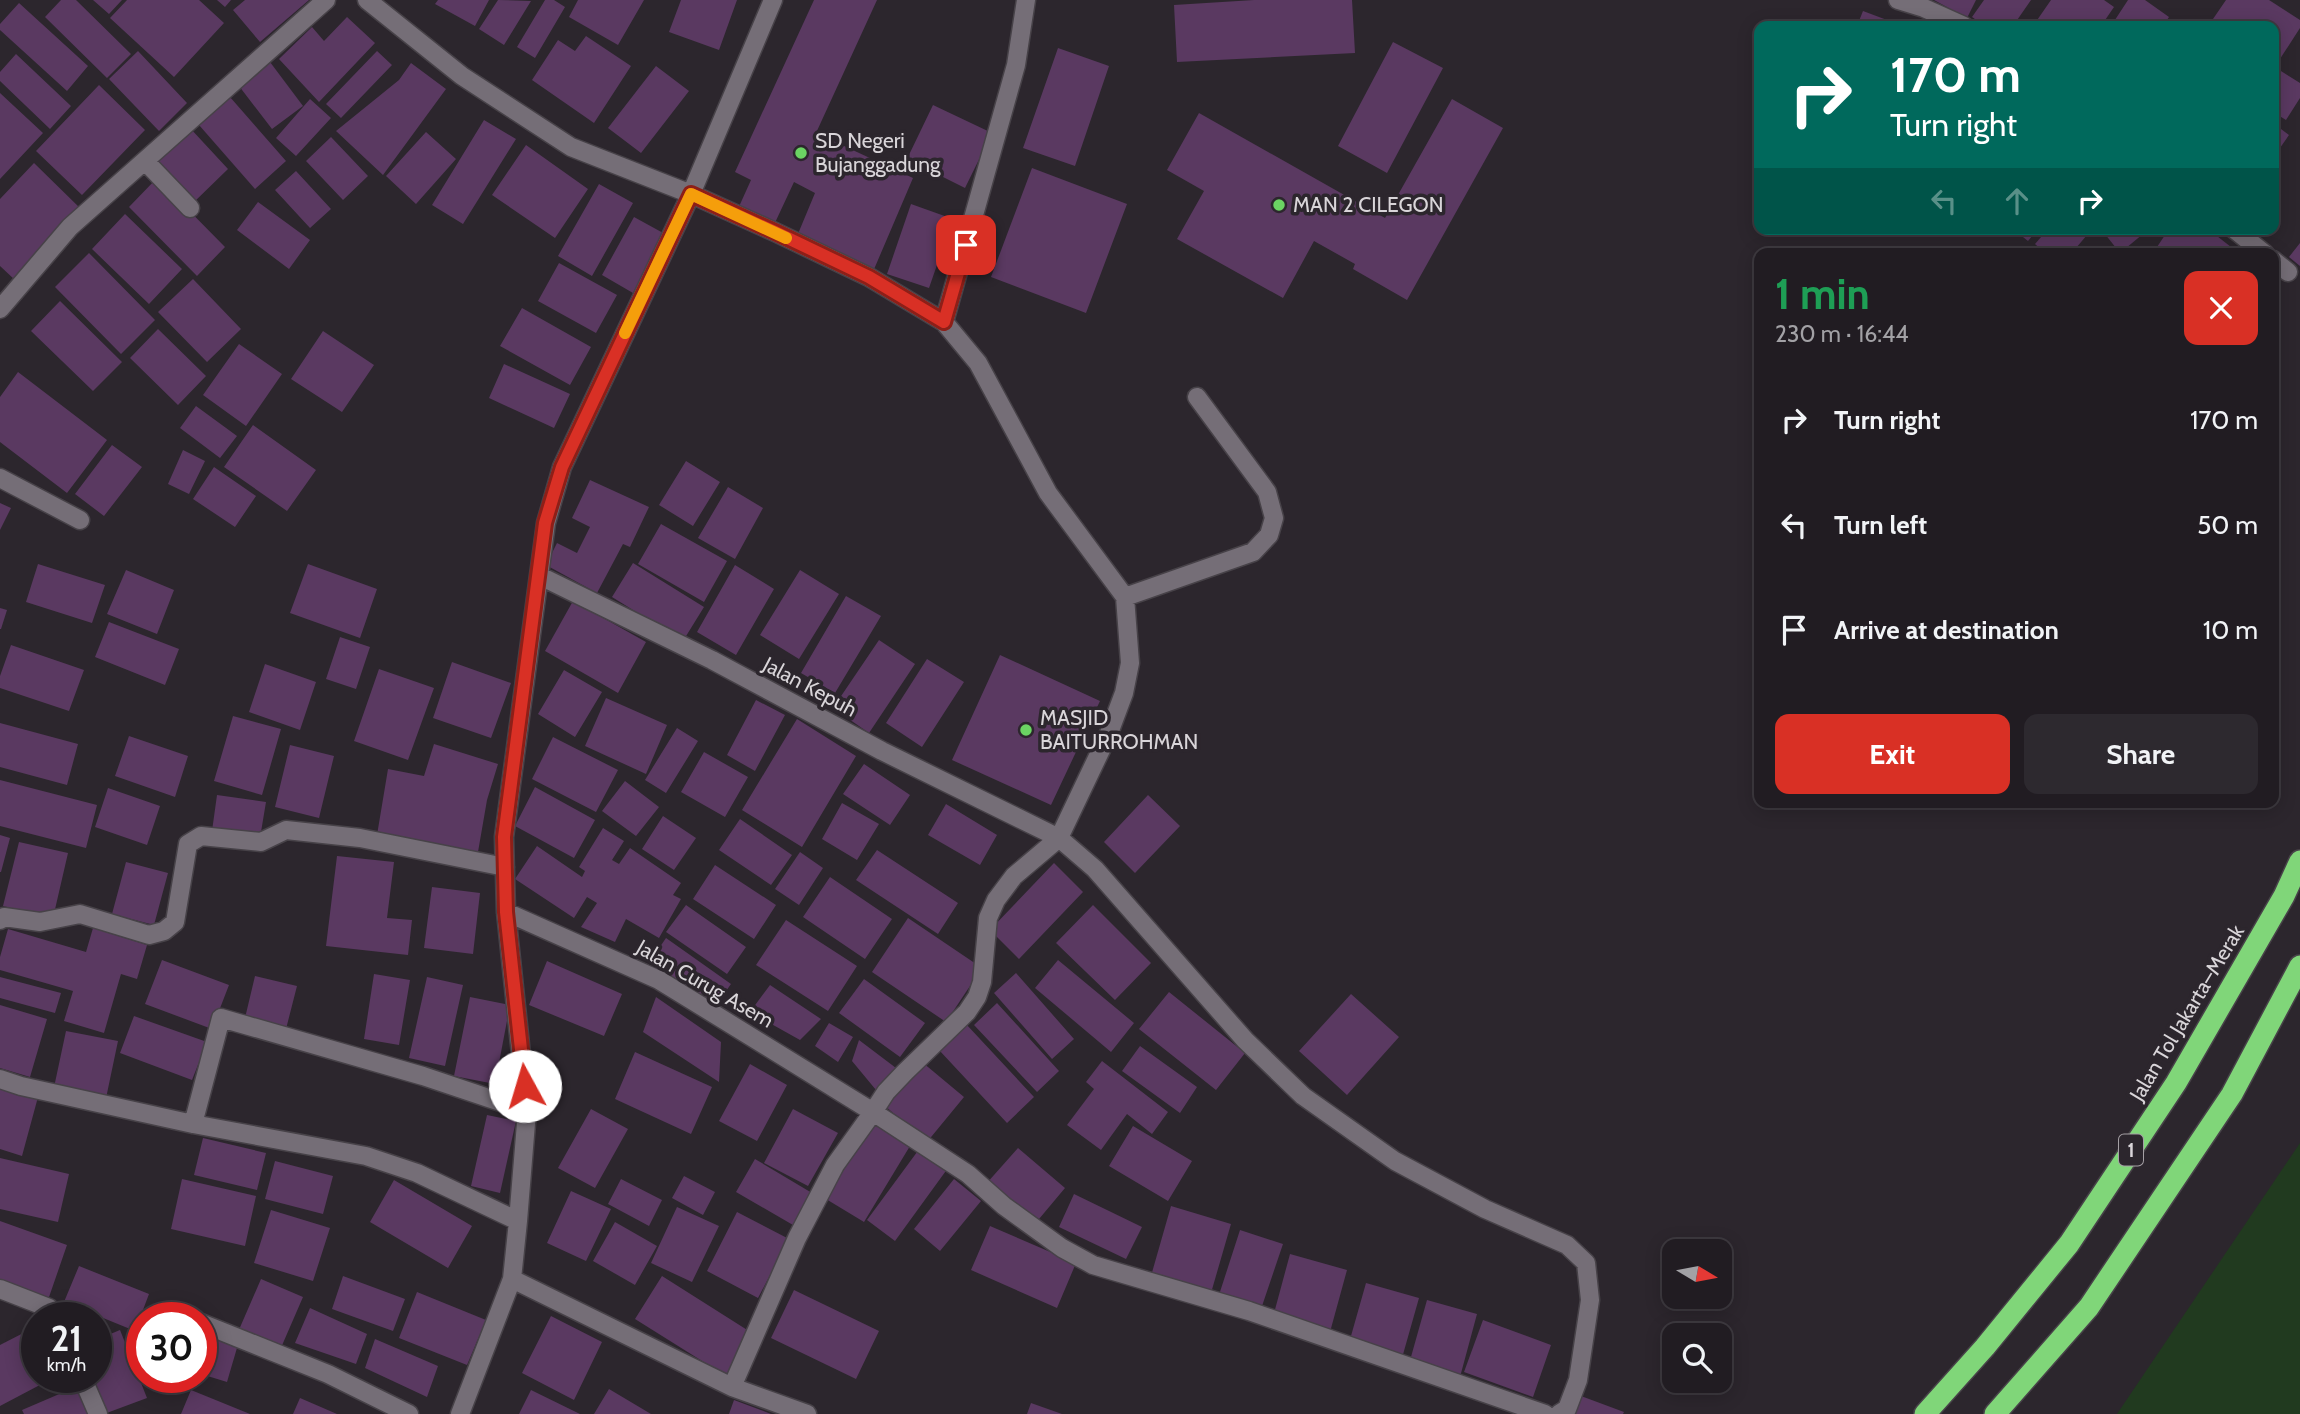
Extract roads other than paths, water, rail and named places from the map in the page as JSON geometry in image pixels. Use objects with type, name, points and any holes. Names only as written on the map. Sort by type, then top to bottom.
[{"type":"highway","name":"Jalan Tol Jakarta–Merak","points":[[1925,1414],[1985,1347],[2069,1244],[2176,1083],[2284,896],[2300,861]]},
{"type":"highway","points":[[1995,1414],[2089,1307],[2232,1094],[2300,966]]},
{"type":"street","points":[[0,309],[70,227],[327,0]]},
{"type":"street","points":[[367,0],[462,76],[571,147],[691,194],[775,232],[869,277],[944,322],[978,363],[1048,493],[1125,597],[1130,663],[1124,693],[1109,733],[1059,838],[1014,876],[996,900],[988,918],[982,982],[977,997],[967,1012],[886,1092],[835,1165],[797,1238],[732,1387]]},
{"type":"street","points":[[460,1414],[512,1279],[518,1221],[527,1111],[506,912],[504,837],[545,523],[562,467],[691,194],[773,0]]},
{"type":"street","points":[[944,322],[1016,65],[1027,0]]},
{"type":"street","points":[[1898,0],[1953,21]]},
{"type":"street","points":[[145,161],[190,208]]},
{"type":"street","points":[[2241,235],[2258,248]]},
{"type":"street","points":[[2279,265],[2288,272]]},
{"type":"street","points":[[1125,597],[1253,552],[1269,535],[1274,518],[1267,492],[1197,397]]},
{"type":"street","points":[[0,478],[79,520]]},
{"type":"street","name":"Jalan Kepuh","points":[[540,576],[712,660],[882,751],[1059,838],[1095,869],[1245,1040],[1303,1096],[1395,1161],[1485,1209],[1567,1245],[1586,1263],[1590,1300],[1577,1380],[1567,1409],[1559,1414]]},
{"type":"street","points":[[0,920],[4,917],[53,921],[80,914],[149,935],[164,931],[174,922],[188,844],[201,836],[261,842],[286,830],[360,838],[505,867]]},
{"type":"street","name":"Jalan Curug Asem","points":[[506,912],[659,980],[968,1174],[1004,1206],[1062,1248],[1093,1265],[1249,1311],[1545,1414]]},
{"type":"street","points":[[193,1124],[221,1018],[423,1076],[527,1111]]},
{"type":"street","points":[[0,1079],[193,1124],[366,1156],[417,1173],[518,1221]]},
{"type":"street","points":[[512,1279],[732,1387],[807,1414]]},
{"type":"street","points":[[0,1289],[34,1302]]},
{"type":"street","points":[[217,1329],[327,1374],[409,1414]]},
{"type":"street","points":[[88,1393],[97,1414]]},
{"type":"place","name":"SD Negeri Bujanggadung","points":[[801,153]]},
{"type":"place","name":"MAN 2 CILEGON","points":[[1279,205]]},
{"type":"place","name":"MASJID BAITURROHMAN","points":[[1026,730]]}]
